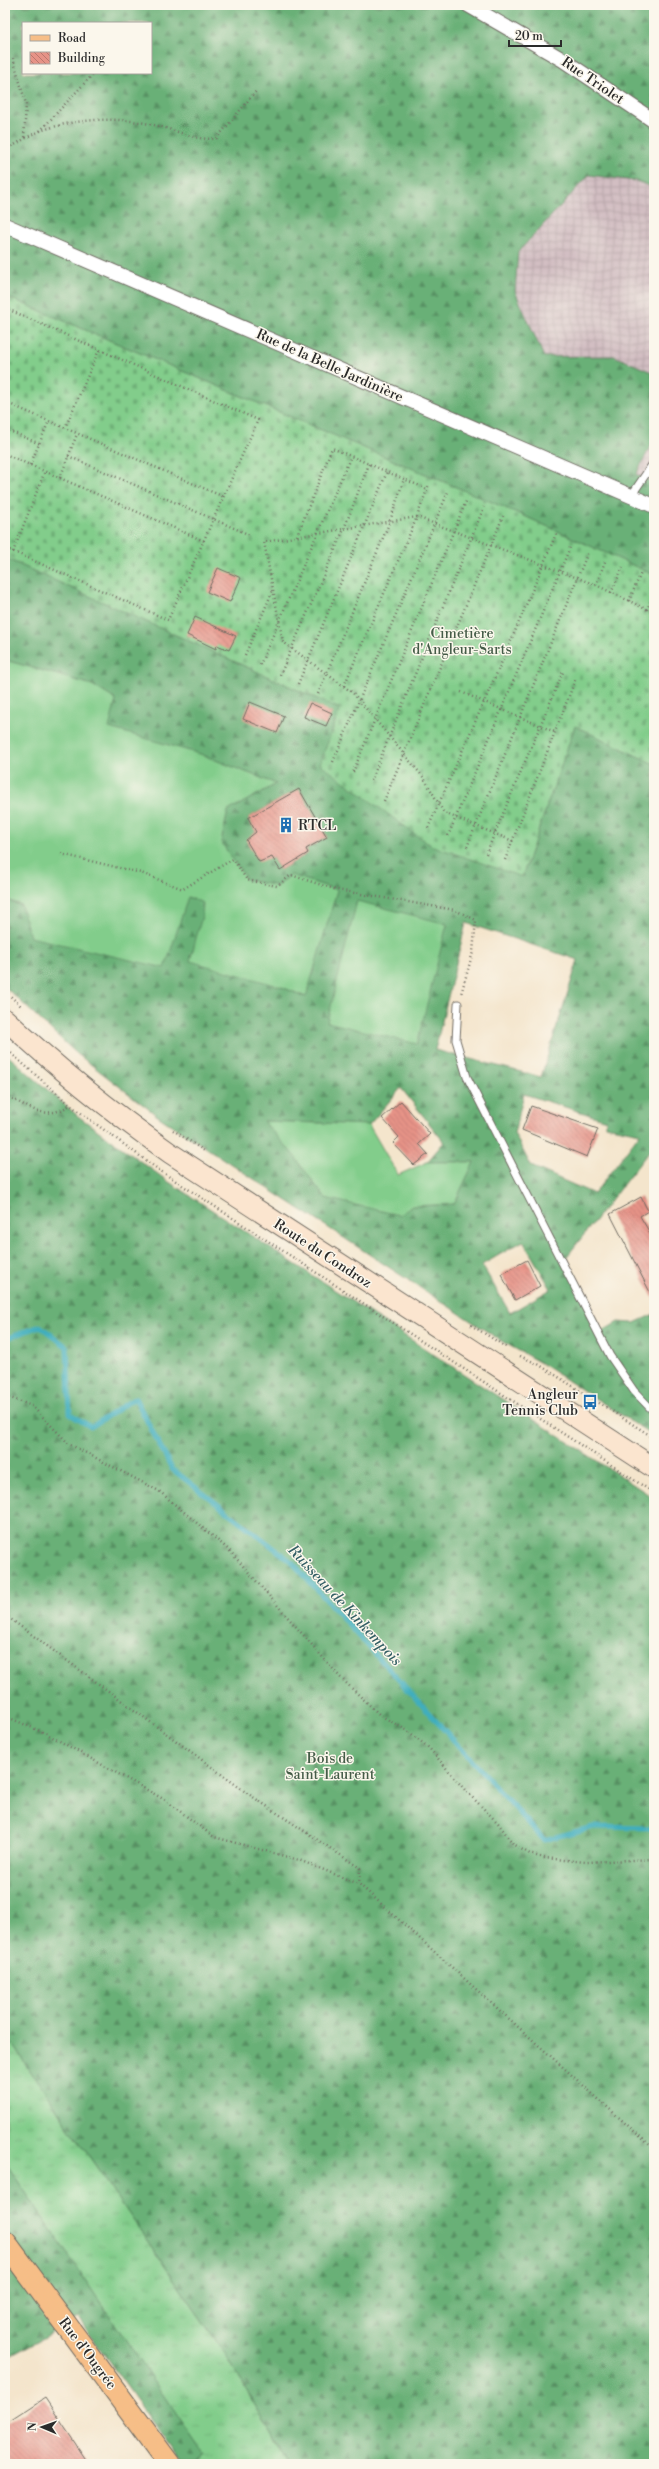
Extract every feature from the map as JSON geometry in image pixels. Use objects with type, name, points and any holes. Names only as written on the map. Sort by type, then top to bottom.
[{"type":"main road","name":"Route du Condroz","points":[[5,1020],[84,1089],[176,1157],[654,1468]]},
{"type":"main road","name":"Rue d'Ougrée","points":[[5,2242],[169,2464]]},
{"type":"street","name":"Rue Triolet","points":[[468,5],[563,60],[654,121]]},
{"type":"street","name":"Rue de la Belle Jardinière","points":[[5,225],[654,506]]},
{"type":"lane","points":[[631,496],[654,462]]},
{"type":"lane","points":[[458,1004],[456,1040],[467,1077],[610,1356],[634,1391],[654,1412]]},
{"type":"path","points":[[13,58],[26,104],[24,140]]},
{"type":"path","points":[[40,132],[93,74]]},
{"type":"path","points":[[5,150],[40,132],[82,121],[124,119],[157,125],[207,140],[217,138],[257,90]]},
{"type":"path","points":[[5,308],[258,420],[168,620],[5,548]]},
{"type":"path","points":[[65,428],[99,350]]},
{"type":"path","points":[[5,402],[224,496]]},
{"type":"path","points":[[30,465],[49,421]]},
{"type":"path","points":[[5,429],[40,444]]},
{"type":"path","points":[[60,478],[77,434]]},
{"type":"path","points":[[297,536],[332,448],[427,489]]},
{"type":"path","points":[[5,454],[204,540]]},
{"type":"path","points":[[68,456],[214,518],[250,535]]},
{"type":"path","points":[[260,665],[279,619],[319,533],[351,456]]},
{"type":"path","points":[[280,675],[344,529],[369,464]]},
{"type":"path","points":[[13,552],[45,471]]},
{"type":"path","points":[[298,684],[388,472]]},
{"type":"path","points":[[318,694],[390,521],[404,479]]},
{"type":"path","points":[[344,686],[417,517],[429,484]]},
{"type":"path","points":[[333,762],[448,492]]},
{"type":"path","points":[[353,772],[467,499]]},
{"type":"path","points":[[371,781],[484,508]]},
{"type":"path","points":[[384,801],[504,514]]},
{"type":"path","points":[[513,841],[444,813],[424,778],[359,700],[344,686],[283,642],[264,542],[417,517],[596,585],[654,613]]},
{"type":"path","points":[[428,828],[544,566],[556,534]]},
{"type":"path","points":[[448,836],[571,545]]},
{"type":"path","points":[[467,847],[588,552]]},
{"type":"path","points":[[596,585],[606,559]]},
{"type":"path","points":[[611,593],[623,567]]},
{"type":"path","points":[[629,601],[641,573]]},
{"type":"path","points":[[245,655],[273,590]]},
{"type":"path","points":[[647,610],[654,592]]},
{"type":"path","points":[[486,854],[563,672]]},
{"type":"path","points":[[505,860],[576,678]]},
{"type":"path","points":[[461,692],[555,732]]},
{"type":"path","points":[[61,854],[141,873],[183,889],[233,859],[247,880],[277,886],[291,875],[337,890],[455,910],[476,920],[473,952],[458,1004]]},
{"type":"path","points":[[5,990],[28,1013]]},
{"type":"path","points":[[5,1095],[46,1114],[57,1113],[70,1105],[84,1089]]},
{"type":"path","points":[[166,1125],[209,1154]]},
{"type":"path","points":[[468,1322],[507,1348]]},
{"type":"path","points":[[514,1352],[552,1373],[648,1434],[654,1441]]},
{"type":"path","points":[[5,1396],[32,1406],[69,1444],[159,1491],[229,1550],[340,1677],[380,1715],[408,1731],[429,1748],[465,1790],[498,1823],[514,1845],[530,1854],[544,1858],[586,1862],[654,1859]]},
{"type":"path","points":[[5,1615],[247,1793],[360,1868],[359,1884]]},
{"type":"path","points":[[5,1716],[46,1734],[165,1800],[214,1837],[299,1860],[359,1884],[654,2149]]},
{"type":"shaded area","points":[[589,175],[636,181],[654,188],[654,373],[614,356],[544,357],[515,291],[518,252]]},
{"type":"shaded area","points":[[654,443],[654,486],[653,482],[636,475],[651,445]]},
{"type":"green space","points":[[5,5],[654,5],[654,188],[636,181],[589,175],[518,252],[515,291],[544,357],[614,356],[654,373],[654,443],[651,445],[636,475],[653,482],[654,486],[654,575],[522,515],[5,296]]},
{"type":"green space","name":"Cimetière d'Angleur-Sarts","points":[[5,296],[522,515],[654,575],[654,764],[575,726],[522,877],[430,845],[320,764],[340,709],[5,558]]},
{"type":"green space","points":[[5,558],[340,709],[522,877],[575,726],[654,764],[654,1145],[565,1259],[601,1332],[618,1322],[634,1323],[654,1314],[654,1436],[539,1362],[503,1342],[159,1117],[76,1053],[5,987],[5,899],[165,967],[187,897],[203,902],[202,916],[282,987],[305,997],[337,890],[291,875],[277,886],[247,880],[221,842],[228,811],[276,784],[200,754],[108,728],[116,700],[92,685],[5,660]],"holes":[[[299,789],[327,837],[306,849],[308,853],[280,870],[272,857],[267,858],[253,834],[256,832],[248,818]],[[466,923],[578,960],[541,1077],[435,1050]],[[401,1088],[444,1142],[427,1162],[474,1162],[454,1204],[412,1206],[292,1153],[263,1121],[369,1125]],[[524,1094],[606,1120],[606,1126],[640,1133],[594,1194],[531,1166],[514,1133]],[[523,1241],[551,1289],[510,1313],[482,1265]]]},
{"type":"green space","points":[[5,660],[92,685],[116,700],[109,728],[200,754],[276,784],[228,811],[221,842],[247,880],[277,886],[291,875],[337,890],[306,997],[282,987],[190,961],[202,916],[203,903],[188,897],[165,968],[30,937],[21,905],[5,899]]},
{"type":"green space","points":[[357,901],[447,924],[417,1044],[327,1022]]},
{"type":"green space","name":"Bois de Saint-Laurent","points":[[5,1053],[78,1116],[169,1182],[654,1498],[654,2464],[289,2464],[226,2355],[5,2034]]},
{"type":"green space","points":[[263,1121],[369,1125],[398,1175],[427,1162],[474,1162],[454,1204],[412,1206],[399,1215],[325,1198],[292,1153]]},
{"type":"green space","points":[[5,2034],[226,2355],[289,2464],[199,2464],[203,2455],[5,2162]]},
{"type":"green space","points":[[5,2162],[204,2455],[199,2464],[182,2464],[78,2318],[5,2359]]},
{"type":"building","points":[[218,568],[241,578],[230,602],[207,592]]},
{"type":"building","points":[[195,617],[236,636],[229,650],[217,645],[216,649],[187,635]]},
{"type":"building","points":[[250,702],[284,716],[277,733],[243,719]]},
{"type":"building","points":[[310,703],[332,713],[326,726],[304,717]]},
{"type":"building","name":"RTCL","points":[[299,789],[327,837],[306,849],[308,853],[280,870],[272,857],[259,862],[246,840],[256,832],[248,818]]},
{"type":"building","points":[[401,1101],[430,1134],[419,1144],[428,1154],[414,1165],[393,1143],[399,1137],[382,1118]]},
{"type":"building","points":[[531,1106],[598,1129],[587,1157],[522,1130]]},
{"type":"building","points":[[641,1197],[648,1211],[640,1216],[654,1240],[654,1300],[610,1214]]},
{"type":"building","points":[[527,1260],[540,1286],[515,1300],[501,1274]]},
{"type":"building","points":[[45,2398],[89,2464],[5,2464],[5,2424]]},
{"type":"waterway","name":"Ruisseau de Kinkempois","points":[[5,1339],[40,1326],[67,1347],[70,1414],[91,1427],[135,1398],[172,1469],[292,1562],[544,1840],[593,1827],[654,1828]]},
{"type":"place","name":"RTCL","points":[[286,825]]},
{"type":"place","name":"Angleur Tennis Club","points":[[590,1402]]}]
